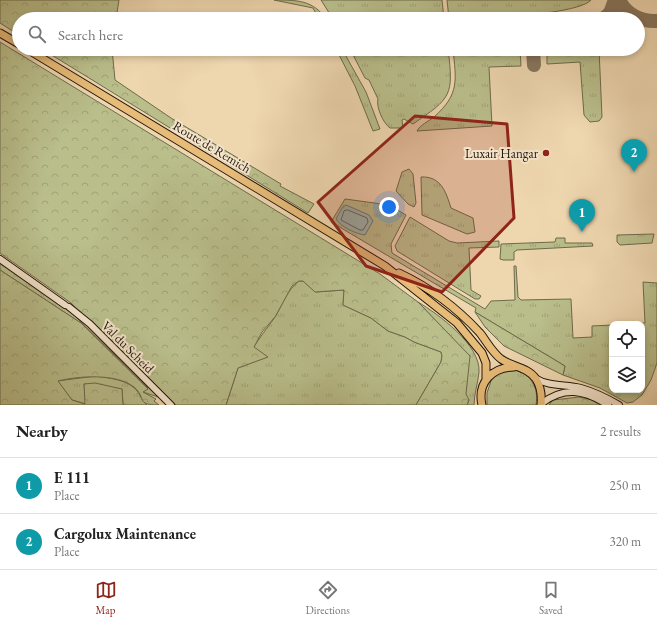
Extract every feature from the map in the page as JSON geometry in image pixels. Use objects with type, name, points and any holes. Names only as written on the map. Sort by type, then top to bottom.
[{"type":"main road","points":[[0,33],[12,40]]},
{"type":"main road","name":"Route de Remich","points":[[39,56],[385,266],[413,280],[451,305],[481,334],[501,359],[528,371],[535,378]]},
{"type":"main road","name":"Val du Scheid","points":[[0,259],[90,324],[171,405]]},
{"type":"main road","name":"Route de Remich","points":[[385,266],[457,323],[482,353],[486,363],[486,379],[481,390],[480,403]]},
{"type":"main road","points":[[486,379],[492,372],[502,368],[518,366]]},
{"type":"main road","points":[[535,378],[540,388],[541,404],[560,393],[569,392],[600,398],[613,405]]},
{"type":"main road","points":[[535,378],[546,383],[580,388],[597,393],[620,405]]},
{"type":"main road","points":[[588,395],[608,405]]},
{"type":"highlighted area","points":[[415,116],[507,124],[514,218],[442,292],[366,266],[318,202]]},
{"type":"green space","points":[[0,0],[119,0],[117,12],[12,12],[12,31],[0,23]]},
{"type":"green space","points":[[274,0],[304,2],[316,8],[320,12],[315,12],[313,8]]},
{"type":"green space","points":[[321,0],[442,0],[443,12],[329,12]]},
{"type":"green space","points":[[447,0],[591,0],[576,7],[551,12],[448,12]]},
{"type":"green space","points":[[0,42],[12,49],[12,56],[23,56],[380,274],[418,302],[470,356],[466,394],[469,400],[467,405],[416,405],[441,362],[441,352],[388,331],[371,318],[343,305],[344,290],[315,292],[303,281],[299,281],[292,286],[275,317],[262,332],[254,347],[268,357],[238,368],[226,405],[176,405],[71,303],[0,253]]},
{"type":"green space","points":[[53,56],[113,56],[115,80],[171,118],[281,184],[280,186],[314,204],[308,213]]},
{"type":"green space","points":[[340,56],[346,56],[366,92],[380,129],[373,131],[355,86]]},
{"type":"green space","points":[[354,56],[449,56],[450,87],[447,94],[435,108],[413,124],[404,119],[402,120],[403,128],[390,128],[387,126],[378,106],[378,99],[369,80],[365,78]]},
{"type":"green space","points":[[454,56],[520,56],[521,66],[489,67],[492,126],[417,131],[434,117],[448,101],[454,86]]},
{"type":"green space","points":[[547,56],[599,56],[602,117],[599,121],[590,122],[584,115],[580,62],[547,64]]},
{"type":"green space","points":[[409,169],[413,174],[416,203],[414,207],[408,204],[396,191],[402,172]]},
{"type":"green space","points":[[421,177],[433,179],[442,186],[451,208],[473,218],[475,232],[467,234],[422,215]]},
{"type":"green space","points":[[345,199],[389,205],[406,215],[391,244],[392,253],[485,309],[491,301],[515,300],[514,266],[516,266],[518,297],[521,300],[571,299],[573,338],[592,337],[592,326],[609,325],[609,393],[600,388],[563,375],[565,366],[475,312],[476,308],[331,222]]},
{"type":"green space","points":[[410,217],[449,241],[457,243],[499,241],[499,247],[469,248],[471,290],[481,296],[479,299],[475,299],[397,251],[395,246]]},
{"type":"green space","points":[[654,234],[652,243],[620,245],[617,242],[617,235]]},
{"type":"green space","points":[[556,238],[565,238],[565,243],[592,243],[593,246],[517,250],[514,252],[514,260],[500,259],[501,244],[555,242]]},
{"type":"green space","points":[[0,263],[72,313],[158,397],[143,392],[148,388],[81,323],[0,270]]},
{"type":"green space","points":[[0,270],[81,323],[148,389],[143,392],[156,399],[154,401],[159,405],[147,404],[142,400],[140,394],[134,387],[117,379],[86,377],[58,381],[72,400],[85,404],[84,384],[95,383],[122,389],[123,405],[0,405]]},
{"type":"green space","points":[[299,281],[303,281],[316,292],[344,290],[343,305],[371,318],[388,331],[441,352],[441,362],[416,405],[226,405],[238,368],[267,357],[253,348],[275,317],[288,293]]},
{"type":"green space","points":[[643,282],[657,283],[657,363],[651,380],[645,390],[645,321]]},
{"type":"green space","points":[[418,302],[447,322],[466,341],[473,351],[478,362],[479,372],[474,405],[467,405],[469,400],[465,394],[469,356]]},
{"type":"green space","points":[[475,312],[565,366],[563,375],[504,346],[485,327]]},
{"type":"green space","points":[[513,369],[525,374],[532,382],[536,392],[536,405],[487,405],[487,393],[493,375]]},
{"type":"green space","points":[[96,376],[115,379],[129,384],[135,389],[147,405],[123,405],[122,389],[84,384],[86,404],[72,400],[57,381]]},
{"type":"green space","points":[[609,393],[643,393],[633,402],[627,403]]},
{"type":"green space","points":[[579,397],[593,400],[601,405],[549,405],[553,400]]},
{"type":"water","points":[[346,205],[369,215],[373,221],[365,235],[349,230],[341,225],[336,219],[342,208]]},
{"type":"taxiway","points":[[610,12],[615,0]]},
{"type":"taxiway","points":[[619,0],[629,12]]},
{"type":"taxiway","points":[[645,20],[657,21]]},
{"type":"taxiway","points":[[533,56],[534,65]]},
{"type":"place","name":"Luxair Hangar","points":[[546,153]]},
{"type":"place","name":"Cargolux Maintenance","points":[[634,172]]},
{"type":"place","name":"E 111","points":[[582,232]]}]
